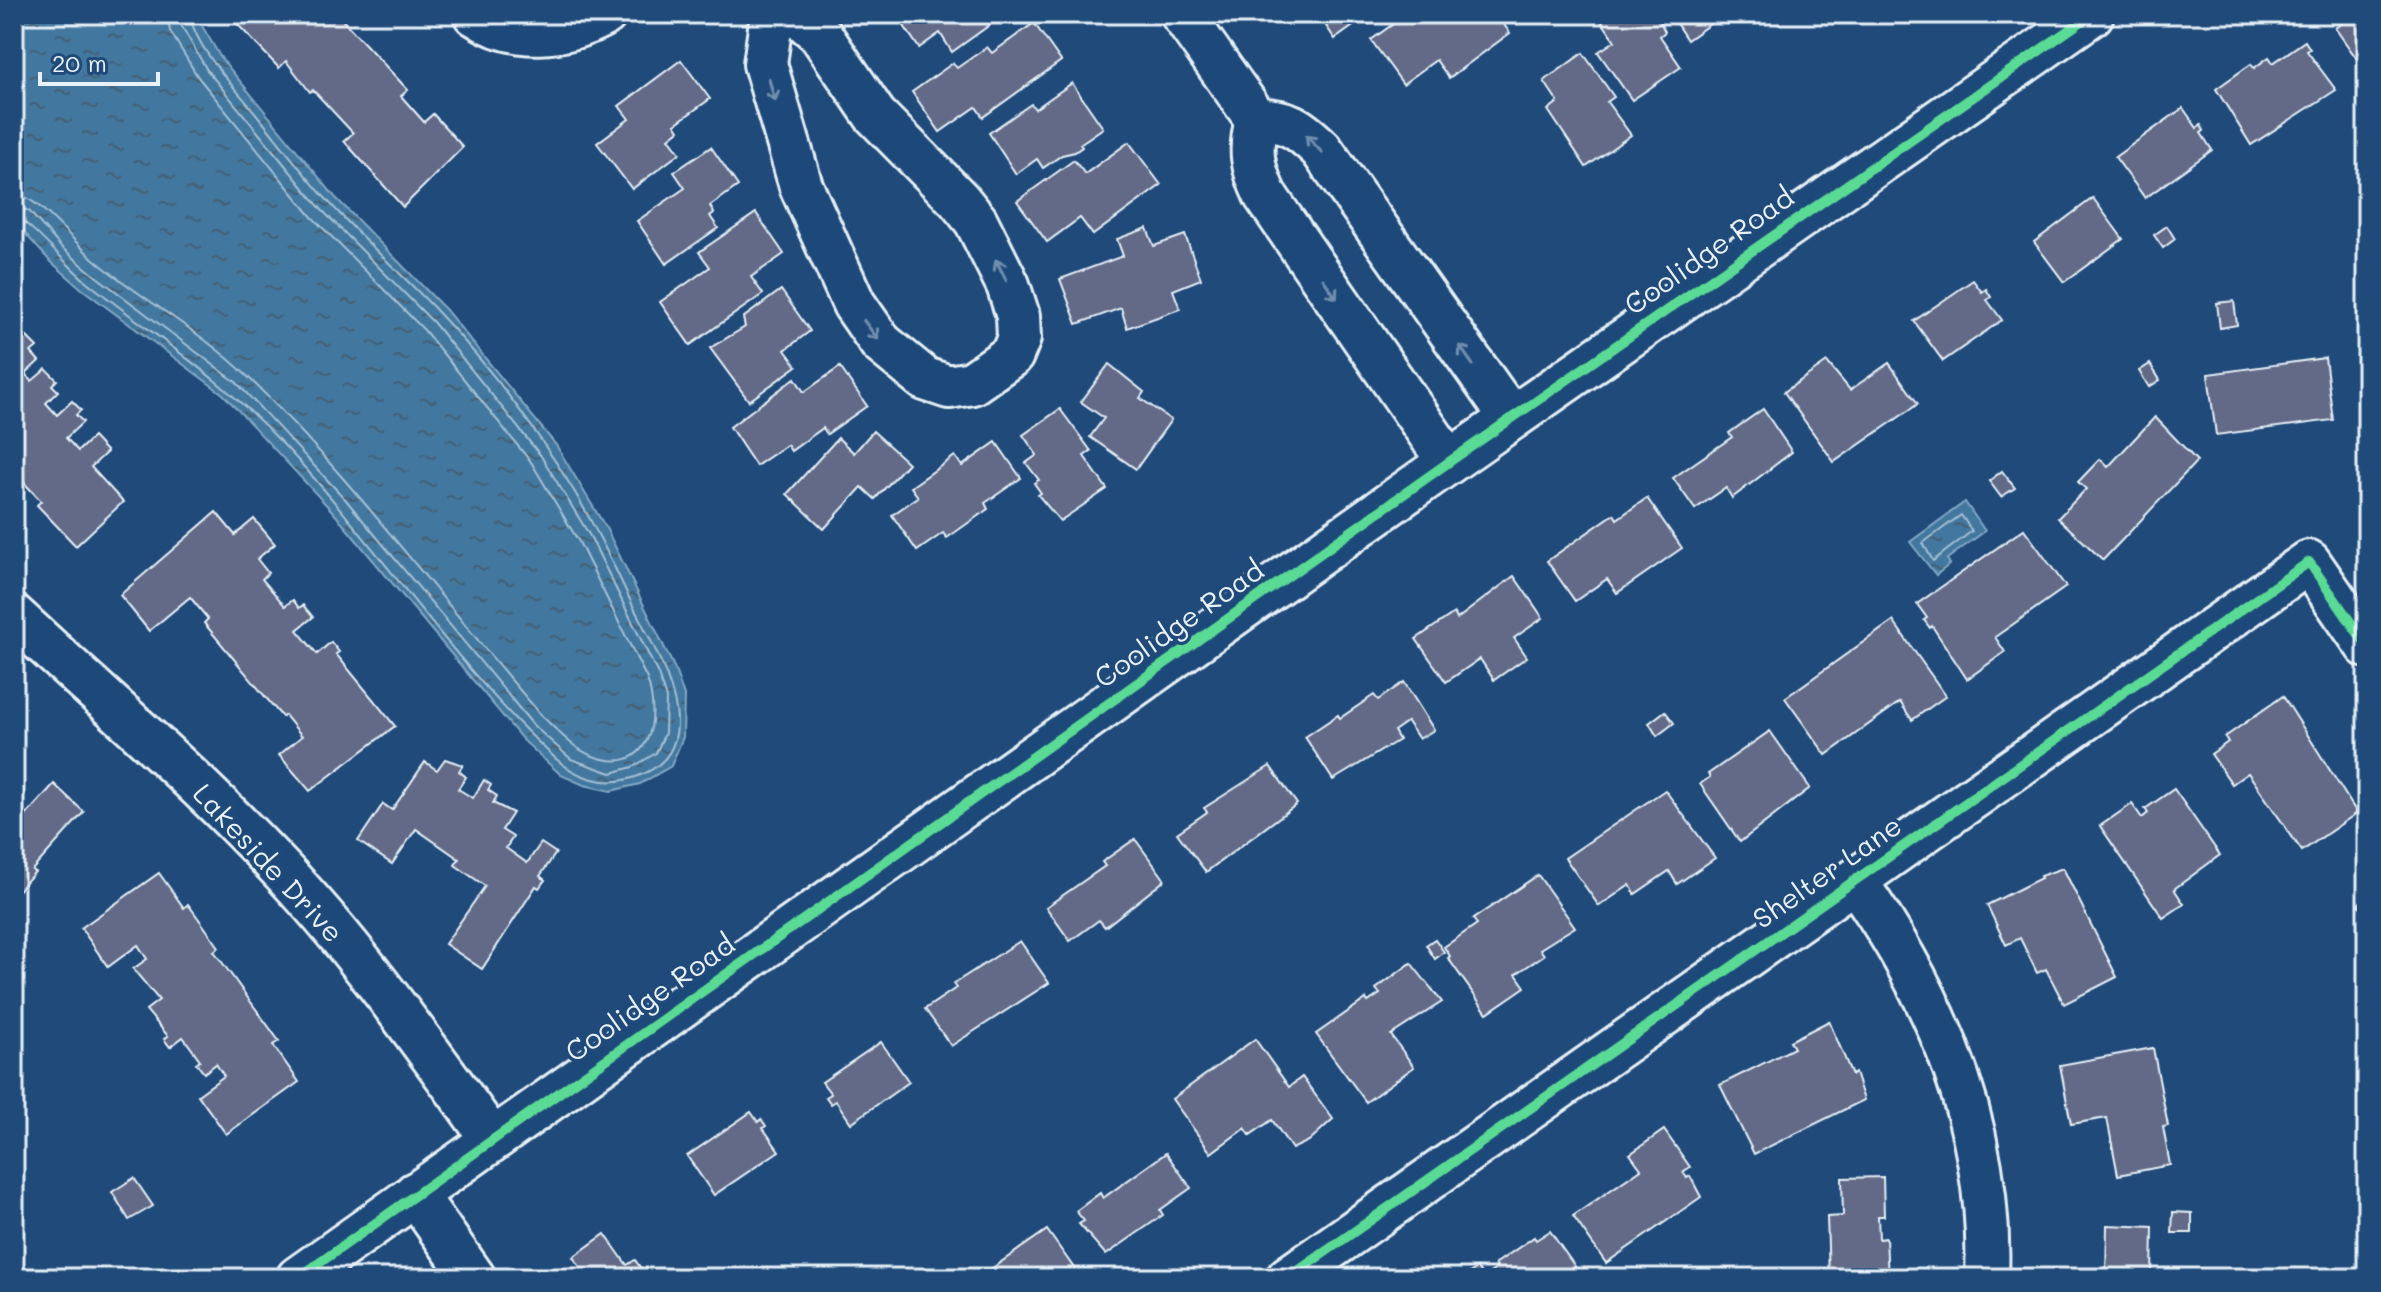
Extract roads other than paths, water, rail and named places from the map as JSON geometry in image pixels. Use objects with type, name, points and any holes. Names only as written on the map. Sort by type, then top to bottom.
[{"type":"street","points":[[475,14],[492,25],[545,34],[574,28],[605,14]]},
{"type":"street","points":[[772,14],[765,64],[801,186],[854,304],[881,343],[925,379],[949,387],[972,383],[1012,355],[1019,338],[1018,316],[1008,285],[968,210],[875,115],[820,34],[797,14]]},
{"type":"street","points":[[1182,14],[1257,120]]},
{"type":"street","name":"Coolidge Road","points":[[298,1278],[1511,418],[2092,14]]},
{"type":"street","points":[[1257,120],[1280,119],[1298,127],[1321,149],[1511,418]]},
{"type":"street","points":[[1257,120],[1250,144],[1252,167],[1265,195],[1449,462]]},
{"type":"street","name":"Shelter Lane","points":[[1288,1278],[2309,562],[2367,646]]},
{"type":"street","name":"Lakeside Drive","points":[[14,616],[201,788],[276,864],[363,968],[492,1139]]},
{"type":"street","points":[[1856,882],[1915,973],[1940,1025],[1968,1101],[1984,1180],[1987,1278]]},
{"type":"street","points":[[415,1194],[474,1278]]},
{"type":"water","points":[[14,14],[195,14],[221,58],[335,197],[446,310],[556,445],[606,528],[674,667],[684,696],[683,737],[671,766],[640,784],[611,791],[584,785],[561,775],[522,739],[333,512],[223,394],[82,289],[49,260],[14,221]]},
{"type":"water","points":[[1965,502],[1985,531],[1947,559],[1950,564],[1936,575],[1910,542]]}]
